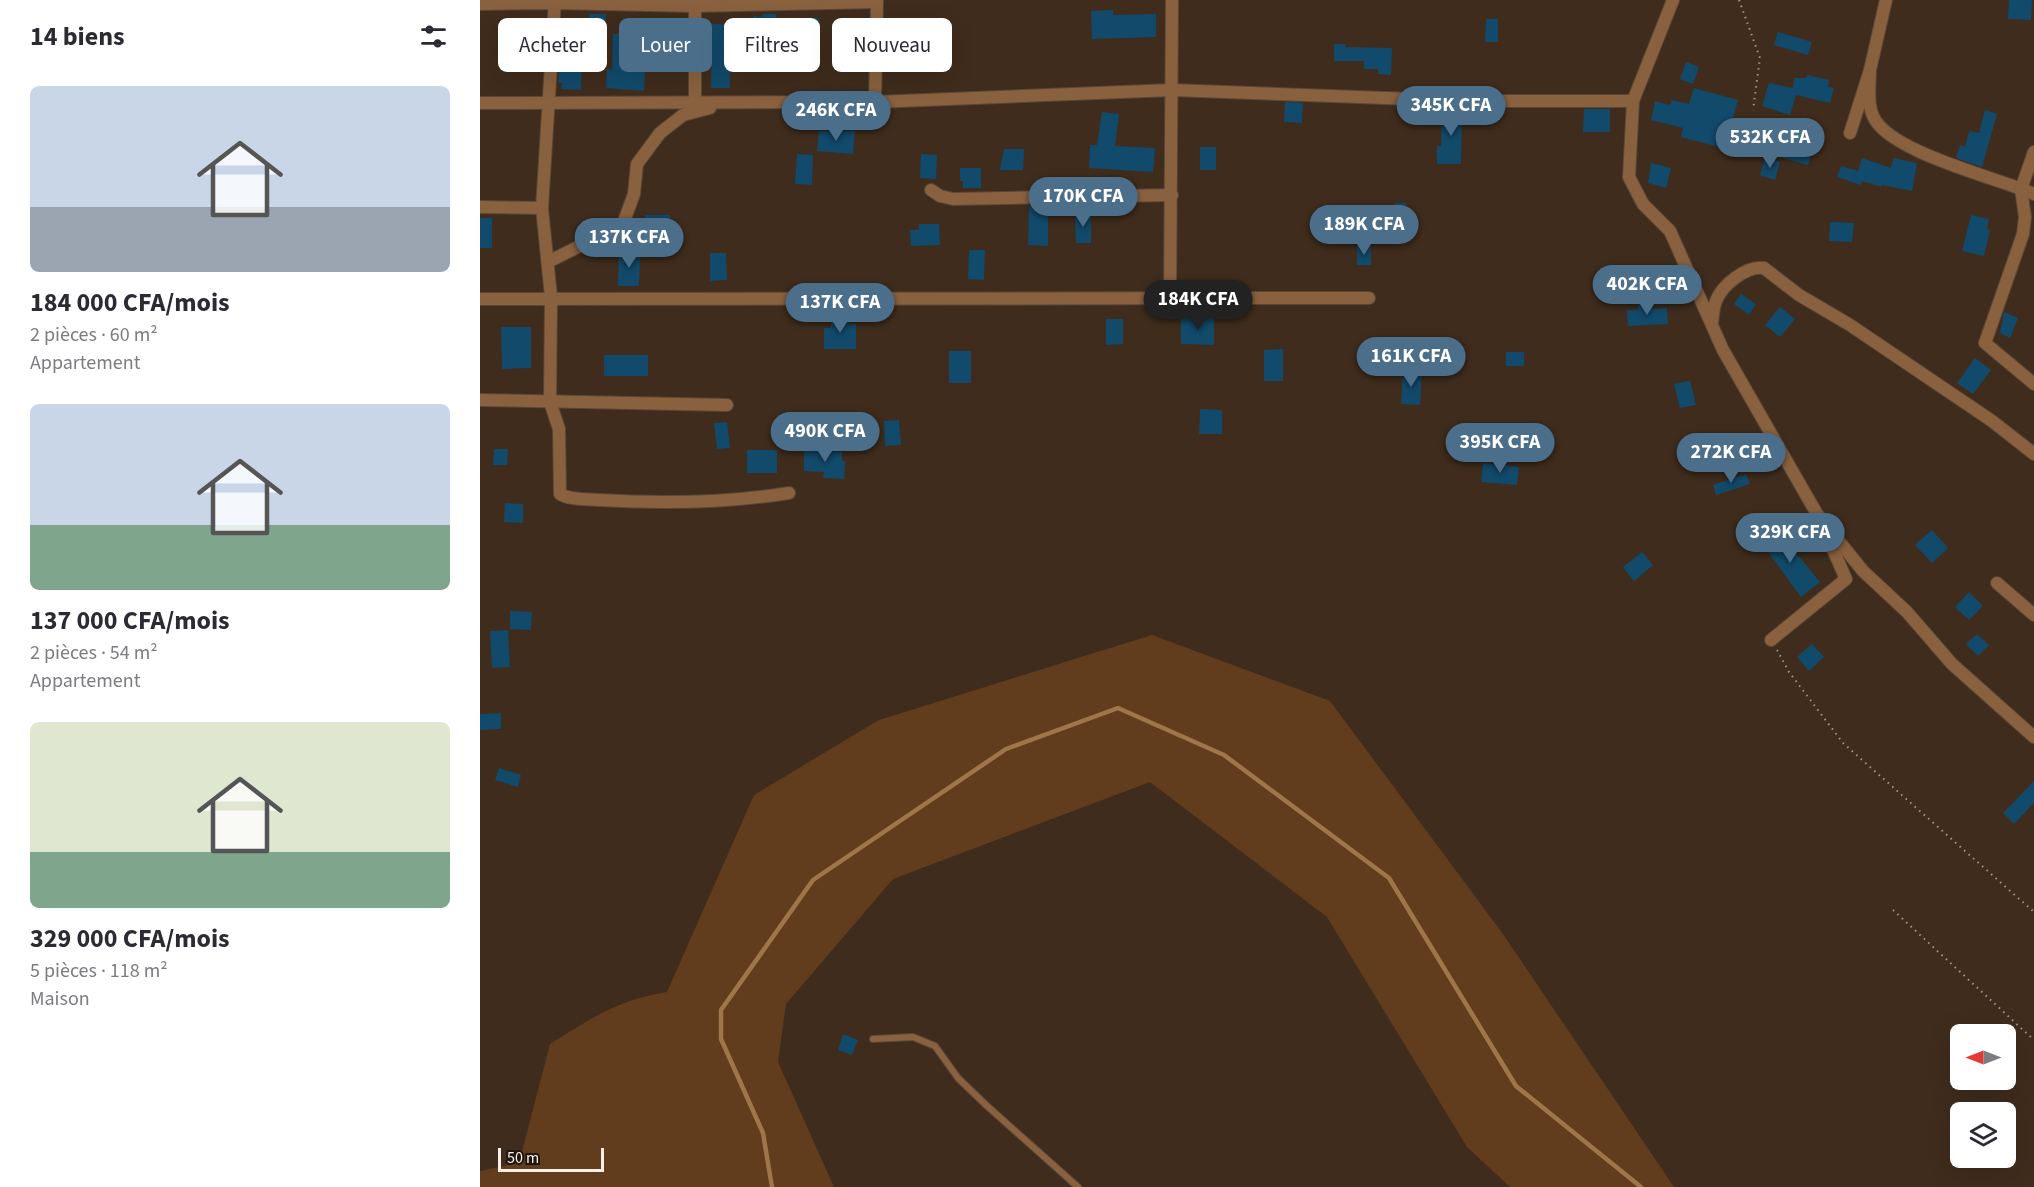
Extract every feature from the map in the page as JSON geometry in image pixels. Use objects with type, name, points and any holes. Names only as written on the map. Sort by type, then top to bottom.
[{"type":"street","points":[[1170,299],[1172,0]]},
{"type":"street","points":[[1673,0],[1633,101],[1629,177],[1643,204],[1670,231],[1712,326],[1738,377],[1817,514],[1846,579],[1771,640]]},
{"type":"street","points":[[1850,133],[1870,70],[1886,0]]},
{"type":"street","points":[[480,4],[554,1],[695,3],[877,1],[875,102]]},
{"type":"street","points":[[554,1],[542,208],[551,297],[550,402],[559,429],[561,496],[669,504],[718,502],[789,493]]},
{"type":"street","points":[[695,3],[695,103]]},
{"type":"street","points":[[1870,70],[1870,105],[1873,117],[1889,134],[1900,142],[1937,159],[2034,194]]},
{"type":"street","points":[[480,103],[875,102],[1172,90],[1467,102],[1633,101]]},
{"type":"street","points":[[548,262],[623,224],[634,194],[637,164],[660,133],[683,115],[726,104]]},
{"type":"street","points":[[2034,152],[2021,189],[2025,217],[2024,234],[1985,344],[2034,384]]},
{"type":"street","points":[[931,190],[940,196],[952,199],[1172,195]]},
{"type":"street","points":[[480,207],[542,208]]},
{"type":"street","points":[[1712,326],[1715,303],[1729,283],[1750,270],[1764,268],[1799,295],[1850,326],[1992,421],[2034,454]]},
{"type":"street","points":[[480,299],[551,297],[1369,298]]},
{"type":"street","points":[[480,400],[727,405]]},
{"type":"street","points":[[1817,514],[1863,571],[1907,612],[1952,664],[2034,737]]},
{"type":"street","points":[[1997,583],[2034,615]]},
{"type":"lane","points":[[873,1039],[913,1037],[935,1046],[958,1078],[1078,1187]]},
{"type":"path","points":[[1739,0],[1760,58],[1753,110]]},
{"type":"path","points":[[1771,640],[1789,672],[1843,743],[2034,912]]},
{"type":"path","points":[[1893,910],[2034,1040]]},
{"type":"shaded area","points":[[1152,635],[1330,701],[1503,934],[1674,1187],[1510,1187],[1467,1147],[1327,917],[1150,782],[893,879],[786,1004],[778,1062],[834,1187],[480,1187],[480,1171],[519,1163],[550,1044],[592,1018],[619,1005],[649,995],[667,992],[754,795],[879,720]]},
{"type":"building","points":[[2009,0],[2032,0],[2031,20],[2008,19]]},
{"type":"building","points":[[1113,10],[1113,15],[1156,14],[1156,37],[1092,39],[1091,11]]},
{"type":"building","points":[[589,14],[606,14],[606,18],[589,18]]},
{"type":"building","points":[[763,14],[776,14],[776,18],[753,18],[753,16],[763,17]]},
{"type":"building","points":[[1486,19],[1498,19],[1498,42],[1485,42]]},
{"type":"building","points":[[712,24],[724,25],[724,72],[730,72],[730,88],[711,88]]},
{"type":"building","points":[[1778,32],[1812,42],[1808,55],[1774,45]]},
{"type":"building","points":[[613,34],[619,34],[619,72],[645,72],[644,91],[606,88],[607,69],[612,70]]},
{"type":"building","points":[[1334,44],[1345,44],[1345,47],[1392,48],[1391,75],[1378,74],[1378,69],[1364,69],[1364,61],[1334,61]]},
{"type":"building","points":[[1686,62],[1699,67],[1693,84],[1680,79]]},
{"type":"building","points":[[559,72],[582,72],[581,90],[561,89],[562,83],[558,83]]},
{"type":"building","points":[[1807,75],[1829,80],[1828,87],[1834,88],[1830,103],[1796,95],[1790,115],[1762,106],[1769,83],[1793,88],[1794,78],[1806,78]]},
{"type":"building","points":[[1694,88],[1738,100],[1726,143],[1721,142],[1719,147],[1681,137],[1683,128],[1651,120],[1655,101],[1670,105],[1671,100],[1689,104]]},
{"type":"building","points":[[1285,102],[1303,103],[1302,123],[1284,122]]},
{"type":"building","points":[[1442,108],[1462,109],[1461,164],[1437,164],[1437,146],[1441,146]]},
{"type":"building","points":[[1584,109],[1610,109],[1610,132],[1583,132]]},
{"type":"building","points":[[1985,110],[1997,114],[1982,167],[1956,158],[1960,145],[1965,147],[1969,131],[1979,133]]},
{"type":"building","points":[[1102,112],[1119,114],[1115,146],[1155,148],[1153,172],[1089,168],[1090,145],[1097,145]]},
{"type":"building","points":[[819,131],[855,131],[853,154],[817,151]]},
{"type":"building","points":[[1790,137],[1814,144],[1808,165],[1783,158]]},
{"type":"building","points":[[1200,147],[1216,147],[1216,170],[1200,170]]},
{"type":"building","points":[[1004,149],[1024,149],[1023,170],[1000,170]]},
{"type":"building","points":[[797,154],[813,155],[812,185],[795,184]]},
{"type":"building","points":[[921,154],[937,155],[936,179],[920,178]]},
{"type":"building","points":[[1765,157],[1780,162],[1775,180],[1760,175]]},
{"type":"building","points":[[1862,158],[1891,168],[1893,158],[1917,163],[1912,191],[1882,185],[1881,187],[1862,181],[1861,185],[1837,177],[1841,166],[1858,171]]},
{"type":"building","points":[[1651,163],[1671,168],[1666,188],[1648,183]]},
{"type":"building","points":[[960,168],[981,168],[981,188],[963,188],[963,181],[960,181]]},
{"type":"building","points":[[1395,203],[1406,203],[1406,222],[1395,222]]},
{"type":"building","points":[[1029,206],[1048,206],[1048,246],[1028,245]]},
{"type":"building","points":[[1075,214],[1091,214],[1091,243],[1076,243]]},
{"type":"building","points":[[645,215],[670,215],[670,249],[645,249]]},
{"type":"building","points":[[1971,215],[1989,219],[1987,229],[1990,230],[1984,256],[1962,251]]},
{"type":"building","points":[[480,218],[492,218],[492,248],[480,248]]},
{"type":"building","points":[[1830,222],[1854,223],[1852,242],[1829,241]]},
{"type":"building","points":[[919,224],[939,224],[940,245],[911,246],[910,230],[919,230]]},
{"type":"building","points":[[1357,247],[1371,247],[1371,265],[1357,265]]},
{"type":"building","points":[[969,250],[985,250],[984,280],[968,279]]},
{"type":"building","points":[[619,252],[640,252],[639,286],[618,286]]},
{"type":"building","points":[[710,253],[726,253],[727,280],[710,281]]},
{"type":"building","points":[[1741,294],[1756,304],[1749,315],[1734,304]]},
{"type":"building","points":[[1653,302],[1653,309],[1667,308],[1668,324],[1628,326],[1627,310],[1638,310],[1638,303]]},
{"type":"building","points":[[1780,307],[1795,319],[1780,337],[1765,325]]},
{"type":"building","points":[[2004,312],[2018,318],[2010,338],[2000,333]]},
{"type":"building","points":[[831,316],[849,316],[849,324],[856,324],[856,349],[824,349],[824,328],[831,328]]},
{"type":"building","points":[[1181,318],[1214,319],[1214,345],[1181,344]]},
{"type":"building","points":[[1106,319],[1123,319],[1123,344],[1106,345]]},
{"type":"building","points":[[501,327],[531,327],[531,368],[502,369]]},
{"type":"building","points":[[1283,349],[1283,381],[1264,381],[1264,350]]},
{"type":"building","points":[[949,351],[971,351],[971,383],[949,383]]},
{"type":"building","points":[[1506,352],[1524,352],[1524,366],[1506,366]]},
{"type":"building","points":[[604,355],[648,355],[648,376],[604,376]]},
{"type":"building","points":[[1975,358],[1991,370],[1973,394],[1957,383]]},
{"type":"building","points":[[1403,370],[1422,371],[1420,405],[1401,404]]},
{"type":"building","points":[[1690,381],[1696,405],[1680,408],[1674,384]]},
{"type":"building","points":[[1200,409],[1222,410],[1222,434],[1199,434]]},
{"type":"building","points":[[899,420],[901,445],[885,446],[884,421]]},
{"type":"building","points":[[727,422],[730,448],[717,449],[714,423]]},
{"type":"building","points":[[1479,440],[1495,442],[1492,461],[1476,459]]},
{"type":"building","points":[[494,449],[508,449],[507,465],[493,465]]},
{"type":"building","points":[[747,450],[777,450],[777,473],[747,473]]},
{"type":"building","points":[[804,450],[842,452],[842,461],[845,461],[844,479],[823,478],[824,472],[804,471]]},
{"type":"building","points":[[1483,463],[1519,467],[1517,485],[1481,482]]},
{"type":"building","points":[[1746,474],[1750,484],[1716,495],[1713,485]]},
{"type":"building","points":[[505,503],[523,504],[523,523],[504,522]]},
{"type":"building","points":[[1777,530],[1820,582],[1801,597],[1761,542]]},
{"type":"building","points":[[1932,530],[1948,548],[1932,563],[1915,545]]},
{"type":"building","points":[[1642,552],[1653,565],[1634,581],[1623,567]]},
{"type":"building","points":[[1969,592],[1983,606],[1969,620],[1955,607]]},
{"type":"building","points":[[510,611],[532,612],[531,630],[510,629]]},
{"type":"building","points":[[508,630],[510,667],[492,668],[490,631]]},
{"type":"building","points":[[1977,634],[1989,645],[1978,656],[1966,644]]},
{"type":"building","points":[[1812,644],[1824,657],[1809,671],[1797,657]]},
{"type":"building","points":[[501,713],[501,729],[480,730],[480,714]]},
{"type":"building","points":[[499,768],[521,775],[518,787],[495,780]]},
{"type":"building","points":[[2034,781],[2034,803],[2014,824],[2003,813]]},
{"type":"building","points":[[843,1034],[858,1040],[852,1055],[838,1050]]},
{"type":"waterway","points":[[772,1187],[763,1133],[721,1039],[721,1010],[813,880],[1006,749],[1118,708],[1224,755],[1389,878],[1516,1086],[1641,1187]]}]
